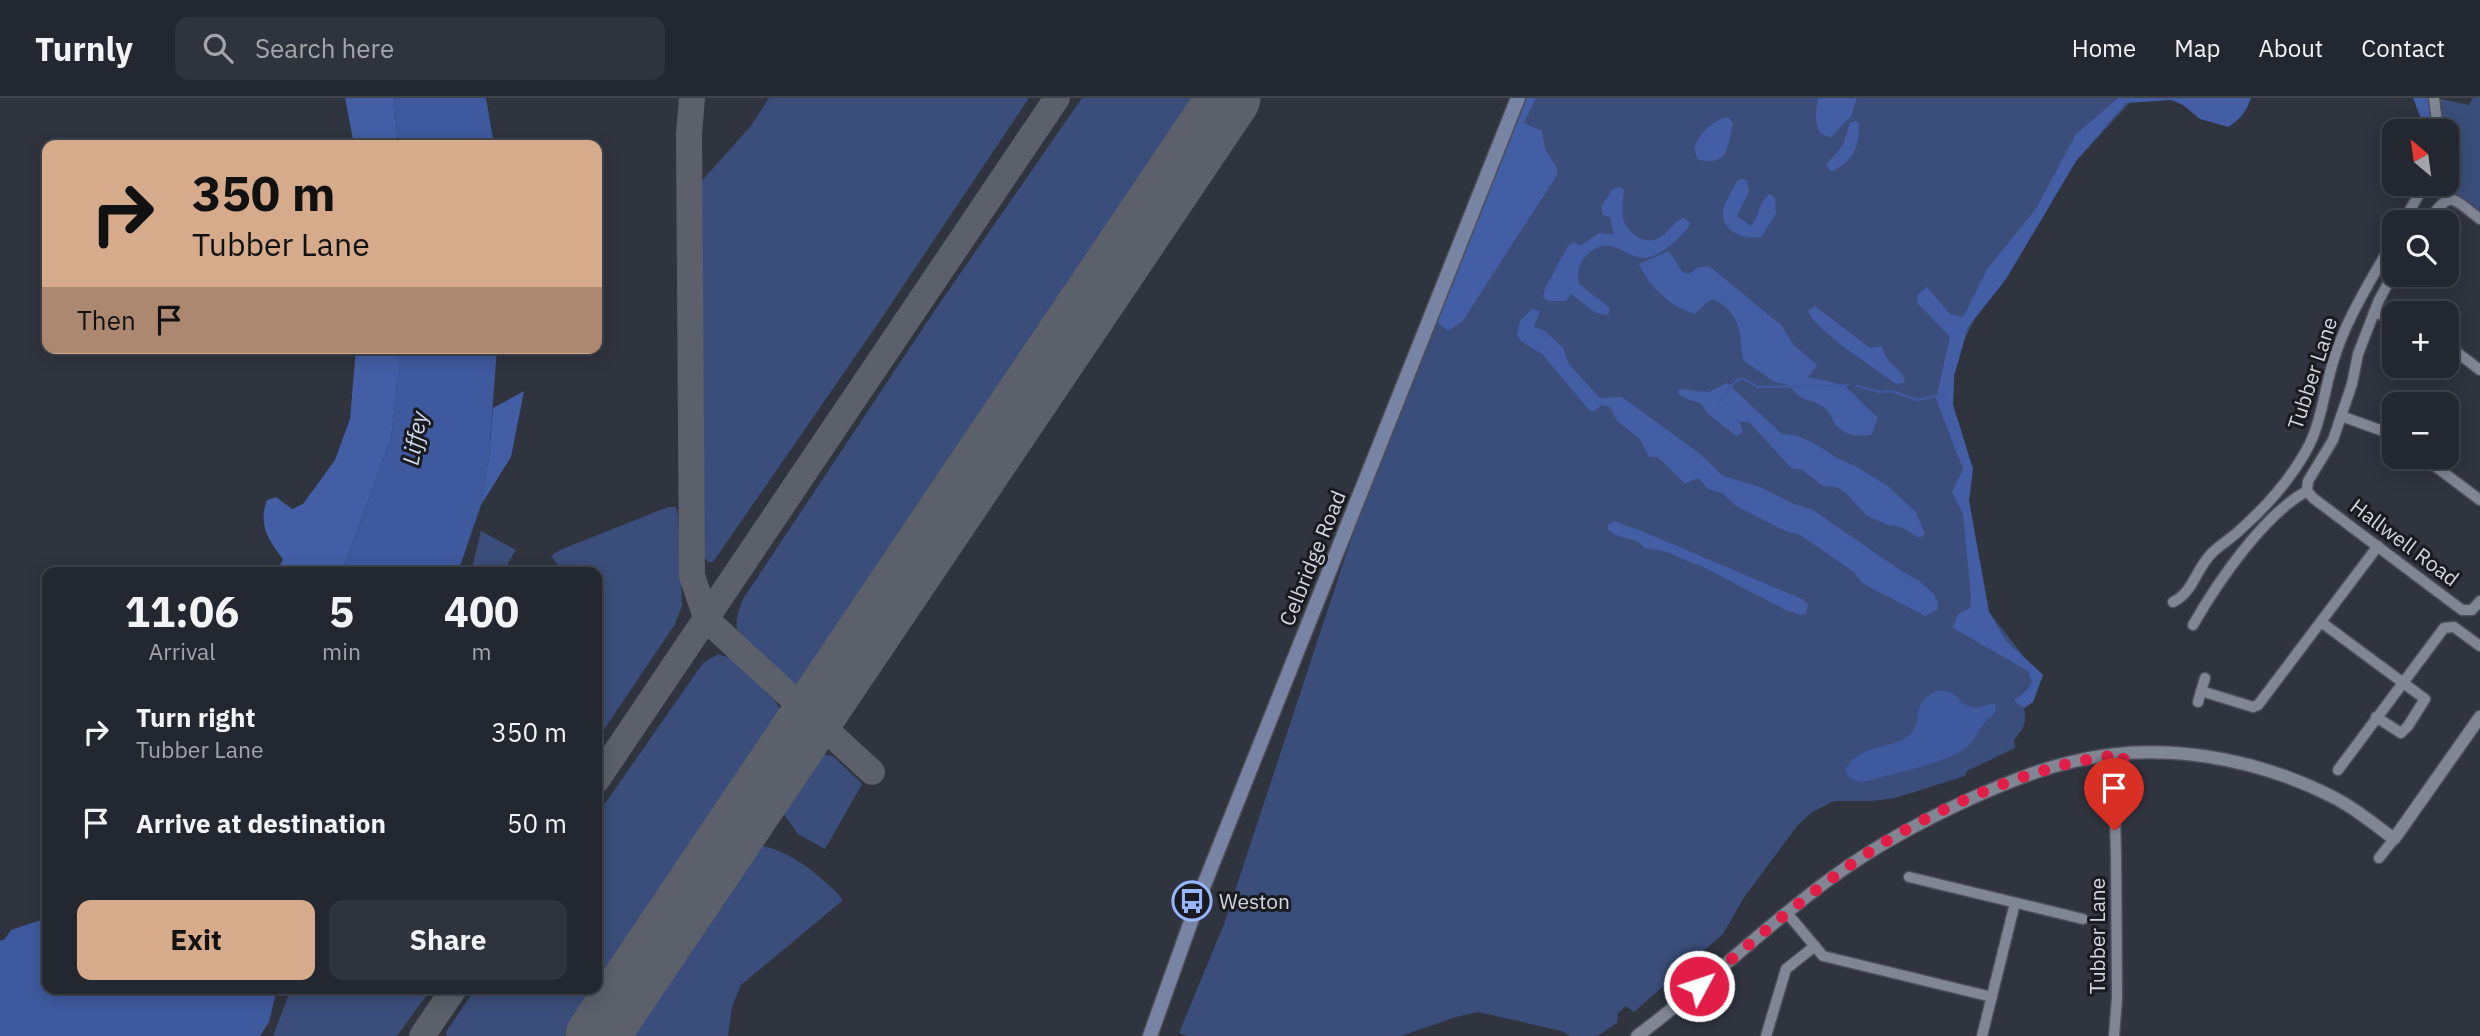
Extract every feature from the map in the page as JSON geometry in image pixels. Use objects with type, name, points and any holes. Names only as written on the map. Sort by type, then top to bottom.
[{"type":"main road","name":"Celbridge Road","points":[[1150,1036],[1214,861],[1518,98]]},
{"type":"street","points":[[2434,98],[2437,119]]},
{"type":"street","points":[[2436,210],[2442,202],[2449,199],[2456,201],[2480,219]]},
{"type":"street","name":"Tubber Lane","points":[[2173,602],[2185,596],[2211,554],[2266,505],[2287,480],[2306,450],[2317,428],[2334,358],[2342,337],[2351,315],[2382,260]]},
{"type":"street","points":[[2193,625],[2212,592],[2250,543],[2292,500],[2307,491],[2308,481],[2333,440],[2352,384],[2358,354],[2386,287]]},
{"type":"street","points":[[2374,312],[2382,315]]},
{"type":"street","points":[[2459,354],[2480,370]]},
{"type":"street","points":[[2341,416],[2382,431]]},
{"type":"street","points":[[2439,469],[2480,500]]},
{"type":"street","name":"Hallwell Road","points":[[2307,491],[2462,610],[2472,610],[2480,601]]},
{"type":"street","points":[[2205,678],[2200,697],[2253,707],[2260,703],[2378,546]]},
{"type":"street","points":[[2321,622],[2403,683],[2421,693],[2425,701],[2409,726],[2399,733],[2376,717]]},
{"type":"street","points":[[2338,769],[2445,628],[2454,627],[2480,646]]},
{"type":"street","points":[[2379,858],[2480,717]]},
{"type":"street","points":[[1637,1036],[1833,876],[1875,848],[1953,807],[2045,769],[2074,761],[2124,754],[2181,753],[2258,768],[2333,797],[2393,839]]},
{"type":"street","name":"Tubber Lane","points":[[2114,1036],[2117,998],[2114,830],[2124,754]]},
{"type":"street","points":[[1909,877],[2083,919]]},
{"type":"street","points":[[1982,1036],[2015,903]]},
{"type":"street","points":[[1787,913],[1823,956],[1992,997]]},
{"type":"street","points":[[1766,1036],[1786,969],[1815,946]]},
{"type":"shaded area","points":[[345,98],[394,98],[398,140],[353,140]]},
{"type":"shaded area","points":[[769,98],[1029,98],[879,322],[713,562],[708,562],[700,551],[698,185],[750,127]]},
{"type":"shaded area","points":[[1082,98],[1200,98],[1057,315],[818,663],[798,687],[740,637],[737,623],[743,599],[935,310]]},
{"type":"shaded area","points":[[1515,98],[2134,98],[2076,161],[2006,279],[1975,318],[1965,338],[1954,376],[1953,405],[1973,469],[1969,501],[1989,612],[2025,658],[2043,675],[2033,702],[2024,708],[2025,722],[2014,740],[2015,748],[1967,771],[1965,776],[1895,798],[1834,801],[1811,813],[1797,826],[1743,899],[1723,934],[1634,1012],[1626,1006],[1618,1013],[1617,1023],[1597,1036],[1570,1036],[1562,1031],[1478,1012],[1401,1036],[1187,1036],[1179,1033],[1224,924],[1363,503],[1382,459]]},
{"type":"shaded area","points":[[1525,98],[1536,98],[1524,123],[1542,131],[1545,149],[1557,168],[1557,175],[1462,322],[1448,331],[1435,320]]},
{"type":"shaded area","points":[[1818,98],[1857,98],[1851,116],[1831,137],[1820,132],[1816,122]]},
{"type":"shaded area","points":[[2118,98],[2251,98],[2242,115],[2228,127],[2200,119],[2183,105],[2171,100],[2126,103],[2076,161],[2006,279],[1968,327],[1954,376],[1953,405],[1973,469],[1969,501],[1989,612],[2006,641],[2043,675],[2033,702],[2024,708],[2014,701],[2028,689],[2032,681],[2028,671],[1953,628],[1958,614],[1970,608],[1971,597],[1963,514],[1952,492],[1963,469],[1936,399],[1950,337],[1918,304],[1917,295],[1927,287],[1950,314],[1963,317],[1987,269],[2035,210],[2076,134]]},
{"type":"shaded area","points":[[2413,98],[2433,98],[2436,119],[2421,119]]},
{"type":"shaded area","points":[[2473,98],[2480,98],[2480,213],[2458,196],[2459,119],[2442,119],[2441,99],[2469,105]]},
{"type":"shaded area","points":[[1728,117],[1733,123],[1725,153],[1716,160],[1699,160],[1695,147],[1702,133],[1715,122]]},
{"type":"shaded area","points":[[1856,121],[1859,124],[1859,133],[1856,147],[1845,163],[1831,172],[1826,165],[1843,145],[1850,123]]},
{"type":"shaded area","points":[[1738,180],[1747,181],[1749,191],[1737,216],[1751,226],[1765,198],[1769,194],[1775,197],[1776,214],[1761,237],[1741,236],[1730,229],[1723,219],[1727,200]]},
{"type":"shaded area","points":[[1620,187],[1624,190],[1625,223],[1641,239],[1657,239],[1683,218],[1690,222],[1689,226],[1669,246],[1650,257],[1637,257],[1611,246],[1604,246],[1596,248],[1585,257],[1579,268],[1579,284],[1610,308],[1608,315],[1596,313],[1571,294],[1566,301],[1548,301],[1543,297],[1545,288],[1568,246],[1574,242],[1580,246],[1599,233],[1614,234],[1610,217],[1603,215],[1601,207],[1613,189]]},
{"type":"shaded area","points":[[1669,251],[1682,272],[1689,274],[1697,268],[1709,266],[1781,325],[1793,344],[1817,365],[1808,377],[1844,385],[1878,418],[1871,435],[1856,435],[1843,431],[1821,405],[1799,396],[1789,385],[1774,382],[1743,360],[1737,325],[1730,311],[1723,305],[1714,299],[1695,314],[1678,307],[1662,295],[1639,264]]},
{"type":"shaded area","points":[[1815,306],[1870,348],[1882,346],[1887,358],[1905,379],[1904,383],[1896,384],[1822,328],[1808,311]]},
{"type":"shaded area","points":[[1532,309],[1540,311],[1534,327],[1545,331],[1563,348],[1569,364],[1600,398],[1622,397],[1699,453],[1723,476],[1760,487],[1813,510],[1919,581],[1933,593],[1938,602],[1937,610],[1925,616],[1862,583],[1854,572],[1800,535],[1783,530],[1736,506],[1722,493],[1708,489],[1698,478],[1685,484],[1658,457],[1649,457],[1639,438],[1617,421],[1610,407],[1602,405],[1595,411],[1589,410],[1543,355],[1521,341],[1517,335],[1520,321]]},
{"type":"shaded area","points":[[355,354],[398,354],[391,438],[344,567],[279,567],[283,559],[273,545],[264,524],[267,500],[276,497],[292,509],[303,504],[335,460],[350,419]]},
{"type":"shaded area","points":[[1727,383],[1782,434],[1795,435],[1812,442],[1888,486],[1916,512],[1925,534],[1920,538],[1901,527],[1867,516],[1845,492],[1836,487],[1823,486],[1802,470],[1791,468],[1750,423],[1739,421],[1743,432],[1736,436],[1707,413],[1701,403],[1679,394],[1678,389],[1709,392]]},
{"type":"shaded area","points":[[524,391],[511,457],[481,505],[493,408]]},
{"type":"shaded area","points":[[668,507],[676,507],[682,606],[675,624],[602,733],[602,567],[559,567],[551,556]]},
{"type":"shaded area","points":[[1614,521],[1802,599],[1808,605],[1806,613],[1801,615],[1786,610],[1703,567],[1615,535],[1608,530],[1608,524]]},
{"type":"shaded area","points":[[481,531],[516,550],[508,567],[472,567]]},
{"type":"shaded area","points":[[718,654],[733,659],[775,701],[781,711],[779,721],[715,819],[602,981],[602,808],[703,663]]},
{"type":"shaded area","points":[[821,754],[833,756],[862,784],[825,849],[798,834],[777,805],[809,759]]},
{"type":"shaded area","points":[[758,845],[782,852],[803,864],[831,887],[842,901],[741,985],[732,1007],[728,1036],[624,1036],[752,848]]},
{"type":"shaded area","points":[[289,994],[427,994],[397,1036],[273,1036]]},
{"type":"shaded area","points":[[472,994],[593,994],[564,1036],[447,1036],[446,1032]]},
{"type":"water","points":[[394,98],[486,98],[493,140],[398,140]]},
{"type":"water","name":"Liffey","points":[[398,354],[497,354],[489,456],[481,505],[460,567],[344,567],[391,438]]},
{"type":"water","points":[[1936,691],[1950,692],[1972,707],[1995,704],[1995,712],[1970,744],[1945,759],[1863,782],[1850,779],[1845,771],[1859,755],[1895,743],[1911,733],[1917,722],[1919,708],[1927,697]]},
{"type":"water","points":[[42,920],[42,994],[276,994],[269,1022],[260,1036],[0,1036],[0,941],[5,939],[11,930]]},
{"type":"waterway","points":[[1720,401],[1739,379],[1757,387],[1848,385]]},
{"type":"waterway","points":[[1857,386],[1880,392],[1892,391],[1917,400],[1946,394]]},
{"type":"taxiway","points":[[692,98],[689,134],[692,576],[707,620],[872,772]]},
{"type":"taxiway","points":[[602,773],[1057,98]]},
{"type":"taxiway","points":[[422,1036],[451,994]]},
{"type":"runway","points":[[597,1036],[1229,98]]},
{"type":"place","name":"Weston","points":[[1192,901]]},
{"type":"route","points":[[1699,986],[1812,892],[1855,862],[1933,817],[1986,792],[2045,769],[2074,761],[2124,754],[2114,830]]}]
